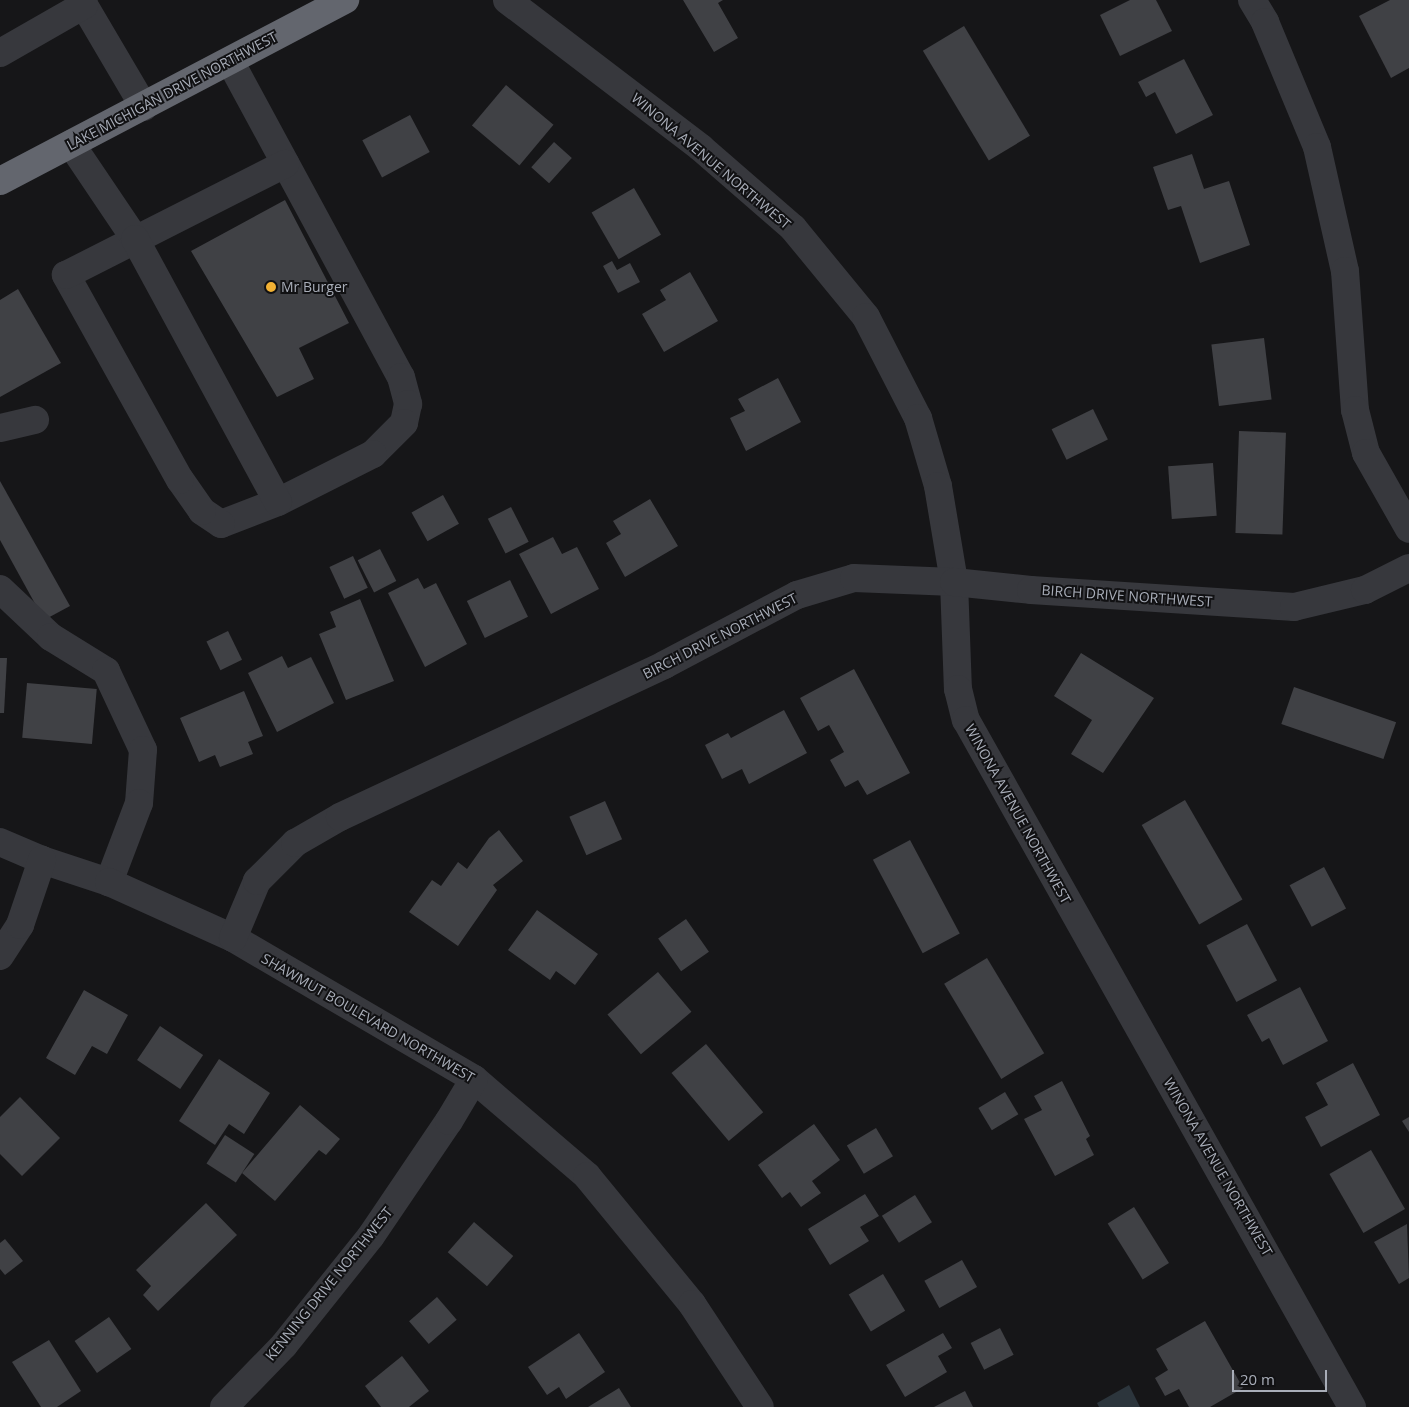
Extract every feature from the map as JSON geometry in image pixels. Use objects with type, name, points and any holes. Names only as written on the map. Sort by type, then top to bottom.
[{"type":"highway","name":"LAKE MICHIGAN DRIVE NORTHWEST","points":[[0,181],[342,1]]},
{"type":"street","name":"WINONA AVENUE NORTHWEST","points":[[507,0],[701,148],[794,228],[866,317],[918,418],[938,486],[954,582],[958,689],[966,720],[1352,1407]]},
{"type":"street","points":[[1252,0],[1265,22],[1317,147],[1345,271],[1355,410],[1366,453],[1409,530]]},
{"type":"street","points":[[0,53],[82,3],[144,106]]},
{"type":"street","points":[[230,61],[401,377],[408,404],[404,423],[373,454],[278,502],[221,524],[202,511],[180,480],[134,402],[66,275],[285,164]]},
{"type":"street","points":[[72,144],[136,240],[278,502]]},
{"type":"street","points":[[0,428],[34,420]]},
{"type":"street","name":"BIRCH DRIVE NORTHWEST","points":[[233,938],[257,881],[295,843],[340,817],[664,665],[798,595],[854,578],[954,582],[1031,590],[1294,607],[1365,590],[1409,568]]},
{"type":"street","points":[[0,589],[51,637],[106,671],[143,750],[139,803],[109,882]]},
{"type":"street","name":"SHAWMUT BOULEVARD NORTHWEST","points":[[0,842],[42,860],[109,882],[233,938],[474,1079],[587,1176],[692,1304],[760,1407]]},
{"type":"street","points":[[0,956],[20,925],[42,860]]},
{"type":"street","name":"KENNING DRIVE NORTHWEST","points":[[224,1407],[284,1345],[370,1236],[449,1121],[474,1079]]},
{"type":"shaded area","points":[[1129,1385],[1140,1407],[1099,1407],[1097,1403]]},
{"type":"building","points":[[683,0],[723,0],[718,3],[738,38],[714,52]]},
{"type":"building","points":[[1130,0],[1156,0],[1172,31],[1120,56],[1100,15]]},
{"type":"building","points":[[1390,0],[1409,0],[1409,68],[1391,78],[1359,16]]},
{"type":"building","points":[[964,26],[1030,136],[989,160],[923,51]]},
{"type":"building","points":[[1184,59],[1213,115],[1176,134],[1155,92],[1146,97],[1138,82]]},
{"type":"building","points":[[506,85],[553,125],[519,165],[472,126]]},
{"type":"building","points":[[410,115],[430,152],[382,177],[362,140]]},
{"type":"building","points":[[554,142],[572,158],[549,183],[531,167]]},
{"type":"building","points":[[1192,154],[1204,189],[1229,181],[1250,245],[1200,263],[1181,206],[1168,210],[1153,167]]},
{"type":"building","points":[[634,188],[661,235],[619,259],[592,212]]},
{"type":"building","name":"Mr Burger","points":[[285,200],[349,323],[299,348],[314,379],[277,397],[191,251]]},
{"type":"building","points":[[612,261],[617,270],[630,263],[640,282],[618,293],[603,266]]},
{"type":"building","points":[[690,272],[718,321],[664,352],[642,314],[666,300],[660,290]]},
{"type":"building","points":[[18,289],[61,363],[0,397],[0,300]]},
{"type":"building","points":[[1264,338],[1272,400],[1219,406],[1211,344]]},
{"type":"building","points":[[778,378],[801,422],[746,451],[730,418],[745,411],[738,399]]},
{"type":"building","points":[[1093,409],[1108,440],[1067,460],[1052,429]]},
{"type":"building","points":[[1239,431],[1286,433],[1282,535],[1235,533]]},
{"type":"building","points":[[1213,463],[1217,516],[1172,519],[1168,466]]},
{"type":"building","points":[[0,481],[70,606],[44,620],[0,540]]},
{"type":"building","points":[[443,495],[459,524],[428,541],[412,512]]},
{"type":"building","points":[[650,499],[678,546],[625,577],[606,543],[621,534],[613,521]]},
{"type":"building","points":[[511,507],[529,542],[506,554],[488,519]]},
{"type":"building","points":[[553,537],[562,554],[577,547],[599,589],[551,614],[519,554]]},
{"type":"building","points":[[380,549],[396,581],[374,592],[358,560]]},
{"type":"building","points":[[353,556],[368,588],[344,599],[329,567]]},
{"type":"building","points":[[418,578],[424,589],[436,583],[467,644],[425,667],[388,593]]},
{"type":"building","points":[[510,580],[528,617],[485,638],[467,601]]},
{"type":"building","points":[[360,599],[394,681],[346,700],[319,634],[336,627],[330,612]]},
{"type":"building","points":[[228,631],[242,660],[220,670],[206,642]]},
{"type":"building","points":[[1081,653],[1154,698],[1103,773],[1071,754],[1092,720],[1054,696]]},
{"type":"building","points":[[282,656],[288,668],[311,657],[334,703],[277,732],[248,673]]},
{"type":"building","points":[[0,658],[7,658],[4,713],[0,713]]},
{"type":"building","points":[[854,669],[910,773],[867,795],[858,780],[845,787],[830,760],[844,752],[829,725],[818,731],[800,698]]},
{"type":"building","points":[[27,683],[97,689],[92,744],[22,738]]},
{"type":"building","points":[[1294,687],[1396,722],[1383,759],[1281,724]]},
{"type":"building","points":[[244,691],[263,736],[248,742],[253,754],[220,767],[215,755],[199,762],[180,718]]},
{"type":"building","points":[[784,710],[807,753],[749,784],[742,769],[722,779],[705,745],[728,733],[731,738]]},
{"type":"building","points":[[1185,800],[1242,900],[1199,925],[1142,825]]},
{"type":"building","points":[[605,801],[622,839],[586,855],[569,817]]},
{"type":"building","points":[[499,830],[523,861],[493,885],[497,890],[458,946],[409,912],[432,880],[441,886],[458,862],[467,869],[489,838]]},
{"type":"building","points":[[910,840],[960,934],[923,953],[873,860]]},
{"type":"building","points":[[1324,867],[1346,908],[1312,927],[1290,885]]},
{"type":"building","points":[[537,910],[598,954],[575,985],[556,971],[550,980],[508,950]]},
{"type":"building","points":[[686,919],[709,952],[681,971],[658,939]]},
{"type":"building","points":[[1247,924],[1277,981],[1236,1002],[1206,946]]},
{"type":"building","points":[[987,958],[1044,1053],[1001,1079],[944,984]]},
{"type":"building","points":[[658,972],[691,1012],[641,1054],[607,1014]]},
{"type":"building","points":[[1300,987],[1328,1041],[1283,1065],[1269,1038],[1262,1042],[1247,1015]]},
{"type":"building","points":[[84,990],[128,1015],[107,1054],[92,1046],[75,1075],[46,1058]]},
{"type":"building","points":[[160,1026],[203,1055],[180,1089],[137,1060]]},
{"type":"building","points":[[706,1044],[763,1112],[729,1141],[672,1073]]},
{"type":"building","points":[[219,1059],[270,1093],[244,1134],[229,1124],[215,1145],[179,1121]]},
{"type":"building","points":[[1353,1063],[1380,1115],[1321,1147],[1305,1117],[1328,1105],[1316,1083]]},
{"type":"building","points":[[1062,1081],[1090,1136],[1086,1139],[1094,1155],[1055,1176],[1024,1119],[1042,1110],[1034,1096]]},
{"type":"building","points":[[1005,1092],[1018,1114],[992,1130],[978,1108]]},
{"type":"building","points":[[20,1097],[60,1138],[22,1176],[0,1154],[0,1117]]},
{"type":"building","points":[[300,1105],[340,1139],[326,1155],[319,1150],[275,1201],[242,1173]]},
{"type":"building","points":[[1409,1117],[1409,1132],[1402,1121]]},
{"type":"building","points":[[814,1124],[840,1160],[812,1181],[821,1193],[801,1207],[790,1192],[782,1198],[758,1165]]},
{"type":"building","points":[[876,1128],[893,1156],[864,1174],[847,1146]]},
{"type":"building","points":[[225,1135],[254,1154],[236,1183],[206,1164]]},
{"type":"building","points":[[1371,1150],[1405,1209],[1363,1233],[1329,1174]]},
{"type":"building","points":[[865,1194],[879,1216],[860,1227],[869,1241],[830,1265],[808,1229]]},
{"type":"building","points":[[915,1195],[932,1222],[899,1243],[882,1216]]},
{"type":"building","points":[[206,1203],[237,1235],[158,1311],[143,1295],[151,1286],[136,1270]]},
{"type":"building","points":[[1134,1207],[1169,1263],[1143,1279],[1108,1223]]},
{"type":"building","points":[[474,1222],[513,1256],[487,1286],[448,1252]]},
{"type":"building","points":[[1407,1224],[1409,1278],[1399,1284],[1374,1242]]},
{"type":"building","points":[[5,1239],[23,1261],[5,1275],[0,1269],[0,1243]]},
{"type":"building","points":[[962,1260],[977,1287],[939,1308],[924,1281]]},
{"type":"building","points":[[883,1274],[905,1311],[871,1331],[849,1295]]},
{"type":"building","points":[[437,1297],[457,1320],[429,1344],[409,1321]]},
{"type":"building","points":[[109,1317],[131,1349],[97,1373],[75,1341]]},
{"type":"building","points":[[1205,1321],[1243,1388],[1210,1407],[1189,1407],[1179,1389],[1165,1396],[1155,1378],[1168,1370],[1156,1349]]},
{"type":"building","points":[[1000,1328],[1014,1355],[984,1370],[971,1343]]},
{"type":"building","points":[[579,1333],[605,1372],[566,1399],[559,1387],[547,1395],[528,1367]]},
{"type":"building","points":[[943,1333],[952,1348],[938,1356],[947,1372],[905,1397],[886,1365]]},
{"type":"building","points":[[49,1340],[81,1391],[57,1407],[41,1407],[12,1362]]},
{"type":"building","points":[[402,1356],[429,1391],[409,1407],[381,1407],[365,1386]]},
{"type":"building","points":[[619,1388],[631,1407],[588,1407]]},
{"type":"building","points":[[965,1391],[973,1407],[934,1407]]},
{"type":"place","name":"Mr Burger","points":[[271,287]]}]
